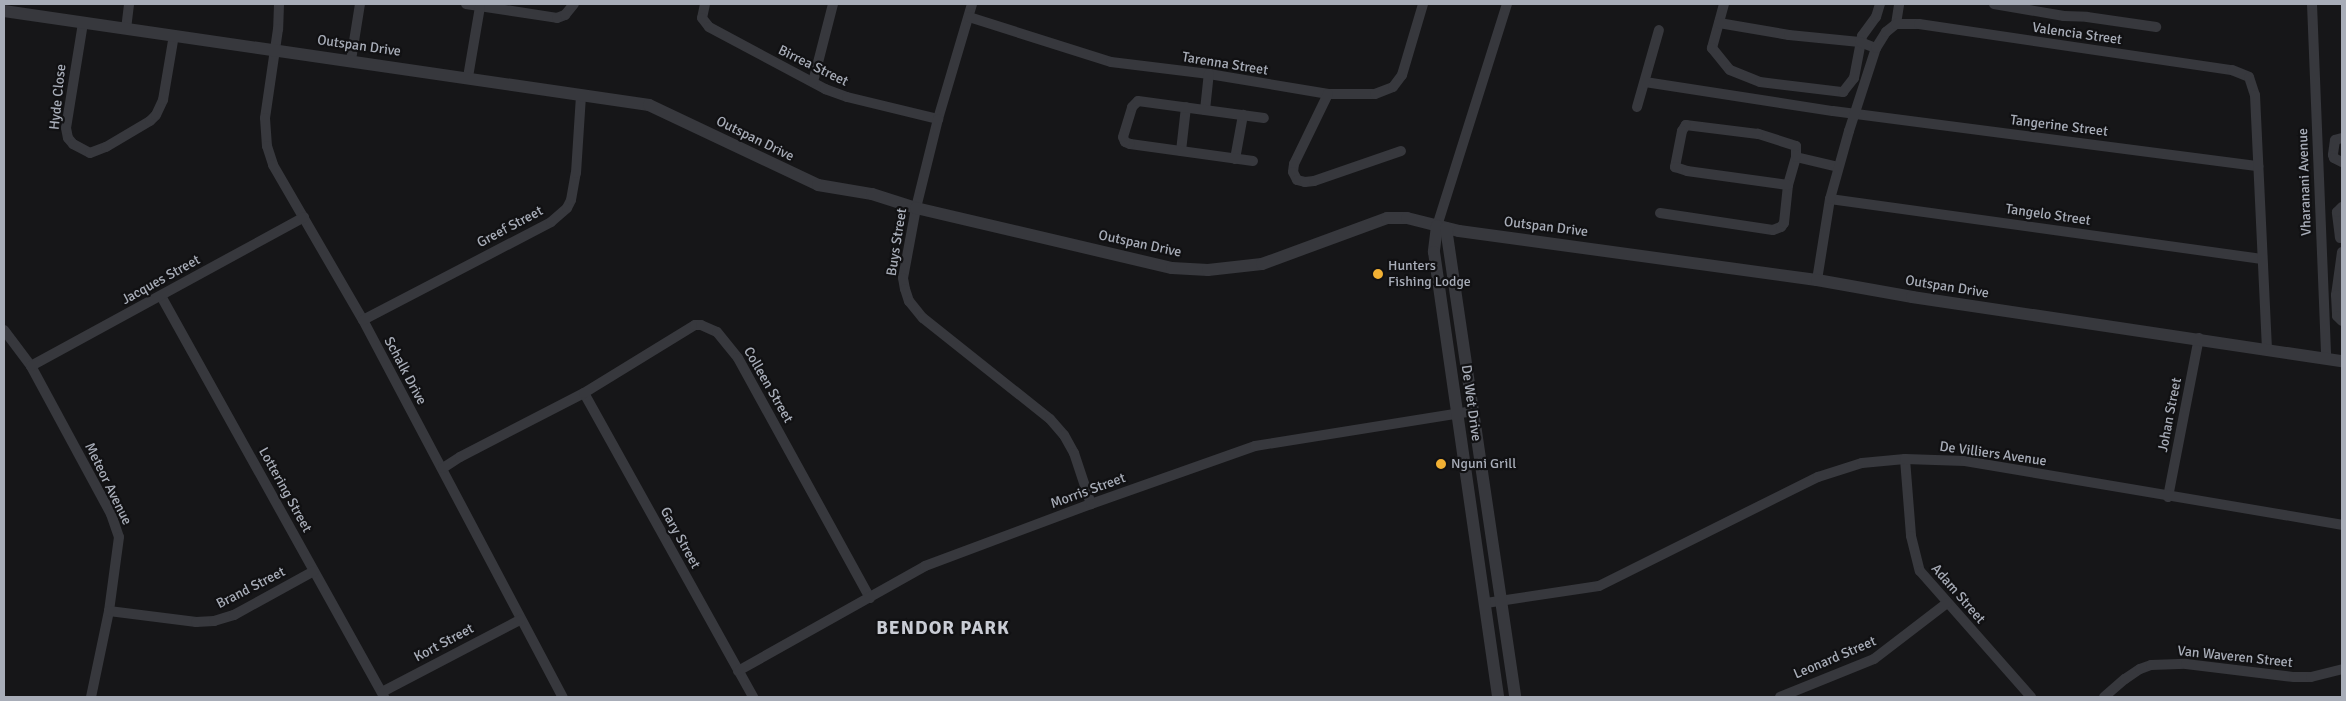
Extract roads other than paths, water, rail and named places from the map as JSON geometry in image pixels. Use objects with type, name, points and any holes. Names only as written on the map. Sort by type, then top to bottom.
[{"type":"street","name":"Schalk Drive","points":[[279,4],[278,29],[266,106],[266,146],[274,165],[363,320],[443,468],[520,620],[563,697]]},
{"type":"street","points":[[351,60],[360,4]]},
{"type":"street","points":[[466,4],[558,18],[565,15],[574,4]]},
{"type":"street","name":"Birrea Street","points":[[705,4],[702,18],[709,27],[813,82],[847,97],[938,119]]},
{"type":"street","points":[[813,82],[833,4]]},
{"type":"street","name":"Buys Street","points":[[972,4],[938,119],[916,208],[903,278],[909,301],[923,318],[1050,419],[1064,435],[1074,453],[1091,504]]},
{"type":"street","name":"Tarenna Street","points":[[969,17],[1100,59],[1209,74],[1328,94],[1375,94],[1393,87],[1402,75],[1423,4]]},
{"type":"street","name":"De Wet Drive","points":[[1498,697],[1486,603],[1434,252],[1442,227],[1446,204],[1507,4]]},
{"type":"street","points":[[1724,4],[1712,44],[1714,51],[1730,70],[1760,82],[1843,92],[1854,78],[1860,42],[1865,30],[1878,14],[1880,4]]},
{"type":"street","points":[[1817,280],[1830,198],[1838,167],[1876,48],[1886,32],[1896,24],[1899,4]]},
{"type":"street","points":[[1994,4],[2064,16],[2087,17],[2156,27]]},
{"type":"street","name":"Vharanani Avenue","points":[[2312,4],[2326,359]]},
{"type":"street","points":[[126,29],[128,5]]},
{"type":"street","points":[[468,78],[480,7]]},
{"type":"street","name":"Outspan Drive","points":[[4,11],[351,60],[649,105],[808,182],[872,194],[916,208],[1172,268],[1190,270],[1223,269],[1262,264],[1387,218],[1407,218],[1442,227],[1817,280],[1912,297],[2199,338],[2342,361]]},
{"type":"street","name":"Hyde Close","points":[[83,23],[66,128],[68,138],[85,152],[94,152],[106,147],[150,121],[156,115],[163,100],[174,35]]},
{"type":"street","points":[[1719,23],[1789,35],[1860,42],[1876,48]]},
{"type":"street","name":"Valencia Street","points":[[1896,24],[1938,27],[2240,72],[2249,77],[2254,87],[2267,350]]},
{"type":"street","points":[[1637,107],[1659,30]]},
{"type":"street","points":[[1205,110],[1209,74]]},
{"type":"street","name":"Tangerine Street","points":[[1645,82],[1856,114],[2258,166]]},
{"type":"street","points":[[1328,94],[1294,164],[1293,172],[1297,180],[1305,182],[1314,181],[1401,151]]},
{"type":"street","name":"Greef Street","points":[[363,320],[550,222],[568,208],[576,173],[581,96]]},
{"type":"street","points":[[1253,161],[1130,144],[1125,142],[1124,138],[1134,103],[1138,101],[1264,118]]},
{"type":"street","points":[[1181,151],[1186,107]]},
{"type":"street","points":[[1235,159],[1243,115]]},
{"type":"street","points":[[1660,213],[1774,230],[1784,223],[1788,185],[1796,157],[1796,146],[1758,134],[1694,124],[1684,126],[1674,164],[1679,169],[1788,185]]},
{"type":"street","points":[[2342,138],[2336,139],[2333,145],[2333,157],[2342,162]]},
{"type":"street","points":[[2318,145],[2333,145]]},
{"type":"street","points":[[1796,157],[1838,167]]},
{"type":"street","name":"Tangelo Street","points":[[1830,198],[2262,259]]},
{"type":"street","points":[[2321,233],[2341,240],[2337,212],[2342,207]]},
{"type":"street","name":"Jacques Street","points":[[31,366],[304,217]]},
{"type":"street","name":"De Wet Drive","points":[[1442,227],[1473,411],[1515,697]]},
{"type":"street","points":[[2342,252],[2337,316],[2342,320]]},
{"type":"street","name":"Lottering Street","points":[[161,296],[383,695]]},
{"type":"street","name":"Colleen Street","points":[[443,468],[460,457],[584,393],[695,325],[701,325],[717,332],[738,358],[870,598]]},
{"type":"street","name":"Meteor Avenue","points":[[4,330],[31,366],[116,524],[119,537],[118,558],[91,697]]},
{"type":"street","name":"Johan Street","points":[[2168,497],[2199,338]]},
{"type":"street","name":"Gary Street","points":[[584,393],[753,697]]},
{"type":"street","name":"Morris Street","points":[[738,670],[925,566],[1091,504],[1255,446],[1473,411]]},
{"type":"street","name":"De Villiers Avenue","points":[[1486,603],[1599,586],[1829,472],[1862,463],[1905,459],[1982,464],[2342,525]]},
{"type":"street","name":"Adam Street","points":[[1905,459],[1911,536],[1915,558],[1920,571],[2031,697]]},
{"type":"street","name":"Brand Street","points":[[109,611],[196,622],[214,621],[234,614],[314,571]]},
{"type":"street","name":"Leonard Street","points":[[1780,697],[1874,659],[1947,603]]},
{"type":"street","name":"Kort Street","points":[[383,695],[520,620]]},
{"type":"street","name":"Van Waveren Street","points":[[2104,697],[2125,679],[2140,669],[2151,665],[2196,665],[2294,677],[2311,677],[2342,669]]},
{"type":"place","name":"Hunters Fishing Lodge","points":[[1378,274]]},
{"type":"place","name":"Nguni Grill","points":[[1441,464]]},
{"type":"district","name":"BENDOR PARK","points":[[943,629]]}]
